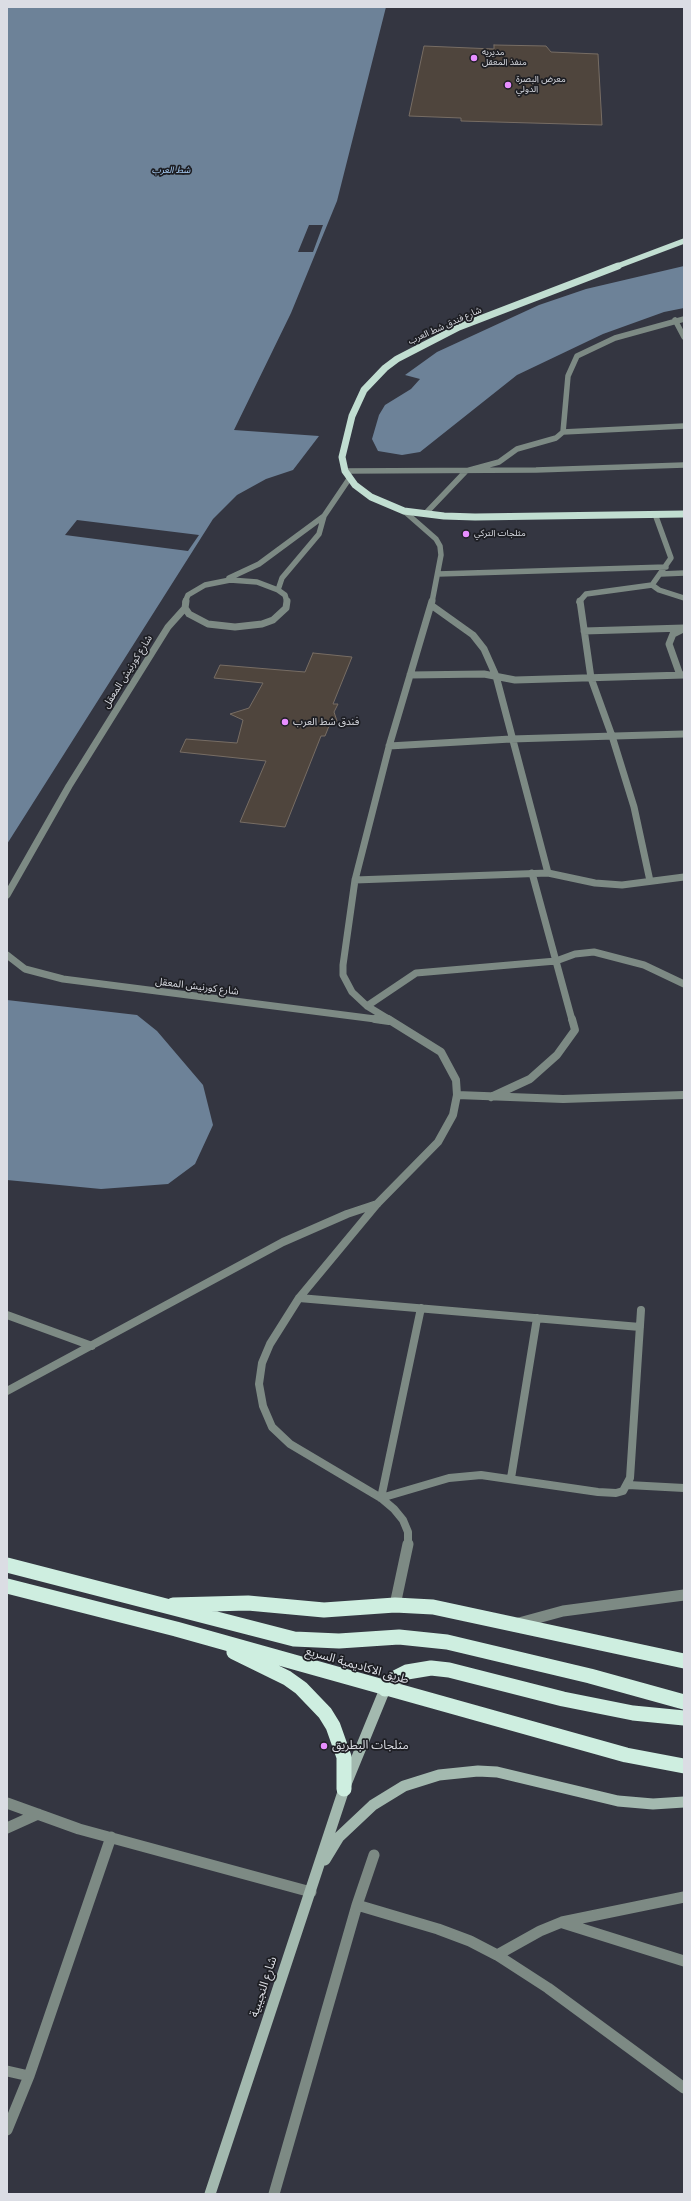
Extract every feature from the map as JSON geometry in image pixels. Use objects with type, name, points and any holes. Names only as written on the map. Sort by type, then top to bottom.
[{"type":"highway","name":"طريق الاكاديمية السريع","points":[[7,1565],[294,1639],[339,1641],[399,1637],[447,1642],[590,1676],[684,1702]]},
{"type":"highway","name":"طريق الاكاديمية السريع","points":[[7,1586],[626,1755],[684,1766]]},
{"type":"highway","points":[[164,1606],[220,1602],[324,1610],[395,1605],[453,1610],[684,1661]]},
{"type":"highway","points":[[202,1638],[287,1678],[314,1700],[333,1726],[339,1741],[344,1762],[344,1789]]},
{"type":"highway","points":[[385,1689],[397,1677],[407,1672],[431,1668],[448,1670],[633,1713],[684,1718]]},
{"type":"main road","name":"شارع فندق شط العرب","points":[[684,241],[459,327],[397,359],[373,380],[359,401],[342,457],[345,471],[349,479],[371,497],[404,511],[425,514],[475,517],[684,514]]},
{"type":"main road","name":"شارع النجيبية","points":[[210,2194],[344,1789],[385,1689]]},
{"type":"main road","points":[[315,1880],[335,1842],[354,1820],[373,1805],[404,1786],[439,1774],[478,1771],[497,1772],[618,1801],[653,1804],[684,1802]]},
{"type":"street","points":[[563,432],[568,376],[577,356],[615,338],[675,320],[684,319]]},
{"type":"street","points":[[675,320],[684,337]]},
{"type":"street","points":[[425,514],[466,471],[499,462],[512,455],[517,449],[556,438],[563,432],[684,426]]},
{"type":"street","points":[[345,471],[466,471],[684,465]]},
{"type":"street","points":[[278,590],[282,578],[319,534],[324,516],[349,479]]},
{"type":"street","points":[[395,1605],[408,1545],[408,1532],[403,1520],[394,1509],[381,1498],[314,1460],[290,1444],[272,1427],[263,1406],[259,1384],[262,1363],[270,1344],[299,1298],[377,1204],[438,1142],[454,1115],[457,1095],[456,1080],[449,1064],[441,1052],[367,1006],[352,992],[343,975],[343,965],[355,880],[389,746],[431,605],[441,555],[440,546],[429,531],[404,511]]},
{"type":"street","points":[[652,586],[671,558],[655,514]]},
{"type":"street","points":[[217,582],[239,574],[259,564],[324,516]]},
{"type":"street","points":[[438,574],[666,567]]},
{"type":"street","points":[[661,574],[684,573]]},
{"type":"street","points":[[185,608],[197,620],[214,625],[235,628],[262,624],[281,614],[286,608],[287,602],[284,595],[269,585],[251,581],[217,582]]},
{"type":"street","name":"شارع كورنيش المعقل","points":[[7,895],[69,786],[168,627],[185,608],[185,602],[188,595],[205,585],[217,582]]},
{"type":"street","points":[[650,881],[634,807],[612,736],[591,678],[580,602],[586,594],[652,586],[659,590],[684,598]]},
{"type":"street","points":[[431,605],[478,640],[496,676],[511,739],[548,874]]},
{"type":"street","points":[[410,675],[484,674],[516,680],[682,675],[669,644],[673,634],[684,628],[584,631]]},
{"type":"street","points":[[389,746],[511,739],[684,734]]},
{"type":"street","points":[[355,880],[532,873],[548,874],[609,885],[622,885],[684,877]]},
{"type":"street","points":[[491,1097],[530,1079],[557,1055],[575,1030],[532,873]]},
{"type":"street","points":[[367,1006],[416,973],[556,961],[576,954],[594,952],[644,965],[684,984]]},
{"type":"street","name":"شارع كورنيش المعقل","points":[[7,955],[25,969],[42,975],[63,979],[391,1021]]},
{"type":"street","points":[[457,1095],[563,1099],[684,1095]]},
{"type":"street","points":[[7,1391],[284,1242],[347,1214],[377,1204]]},
{"type":"street","points":[[299,1298],[640,1327]]},
{"type":"street","points":[[381,1498],[421,1308]]},
{"type":"street","points":[[381,1498],[449,1478],[481,1475],[611,1493],[623,1491],[628,1485],[641,1310]]},
{"type":"street","points":[[7,1314],[92,1346]]},
{"type":"street","points":[[510,1478],[537,1318]]},
{"type":"street","points":[[628,1485],[684,1488]]},
{"type":"street","points":[[513,1624],[563,1611],[684,1595]]},
{"type":"street","points":[[7,1803],[79,1829],[310,1892]]},
{"type":"street","points":[[7,1828],[38,1814]]},
{"type":"street","points":[[7,2130],[28,2076],[111,1837]]},
{"type":"street","points":[[274,2194],[374,1855]]},
{"type":"street","points":[[497,1955],[540,1931],[562,1922],[684,1897]]},
{"type":"street","points":[[358,1905],[438,1928],[470,1941],[497,1955],[548,1988],[684,2088]]},
{"type":"street","points":[[562,1922],[684,1961]]},
{"type":"street","points":[[7,2071],[28,2076]]},
{"type":"water","name":"شط العرب","points":[[7,7],[386,7],[337,201],[291,313],[234,430],[319,436],[293,470],[266,479],[237,495],[213,519],[7,844]]},
{"type":"water","points":[[684,266],[684,308],[664,312],[603,334],[517,375],[420,452],[402,455],[378,451],[372,439],[379,415],[385,405],[411,389],[420,379],[405,375],[437,352],[539,305],[586,289]]},
{"type":"water","points":[[7,1000],[137,1015],[157,1031],[203,1085],[213,1125],[195,1164],[168,1184],[101,1189],[7,1180]]},
{"type":"pier","points":[[309,225],[323,225],[313,252],[298,252]]},
{"type":"pier","points":[[77,520],[199,535],[188,551],[65,535]]},
{"type":"building","name":"معرض البصرة الدولي","points":[[494,45],[546,46],[551,52],[598,54],[602,125],[461,121],[461,118],[409,116],[424,46],[494,49]]},
{"type":"building","name":"فندق شط العرب","points":[[313,653],[352,657],[333,704],[338,704],[334,712],[337,721],[329,726],[325,736],[321,736],[285,827],[240,822],[266,761],[180,752],[186,739],[237,743],[243,720],[230,714],[249,708],[263,683],[214,678],[220,665],[305,672]]},
{"type":"place","name":"مديريه منفذ المعقل","points":[[474,58]]},
{"type":"place","name":"معرض البصرة الدولي","points":[[508,85]]},
{"type":"place","name":"مثلجات التركي","points":[[466,534]]},
{"type":"place","name":"فندق شط العرب","points":[[285,722]]},
{"type":"place","name":"مثلجات البطريق","points":[[324,1746]]}]
